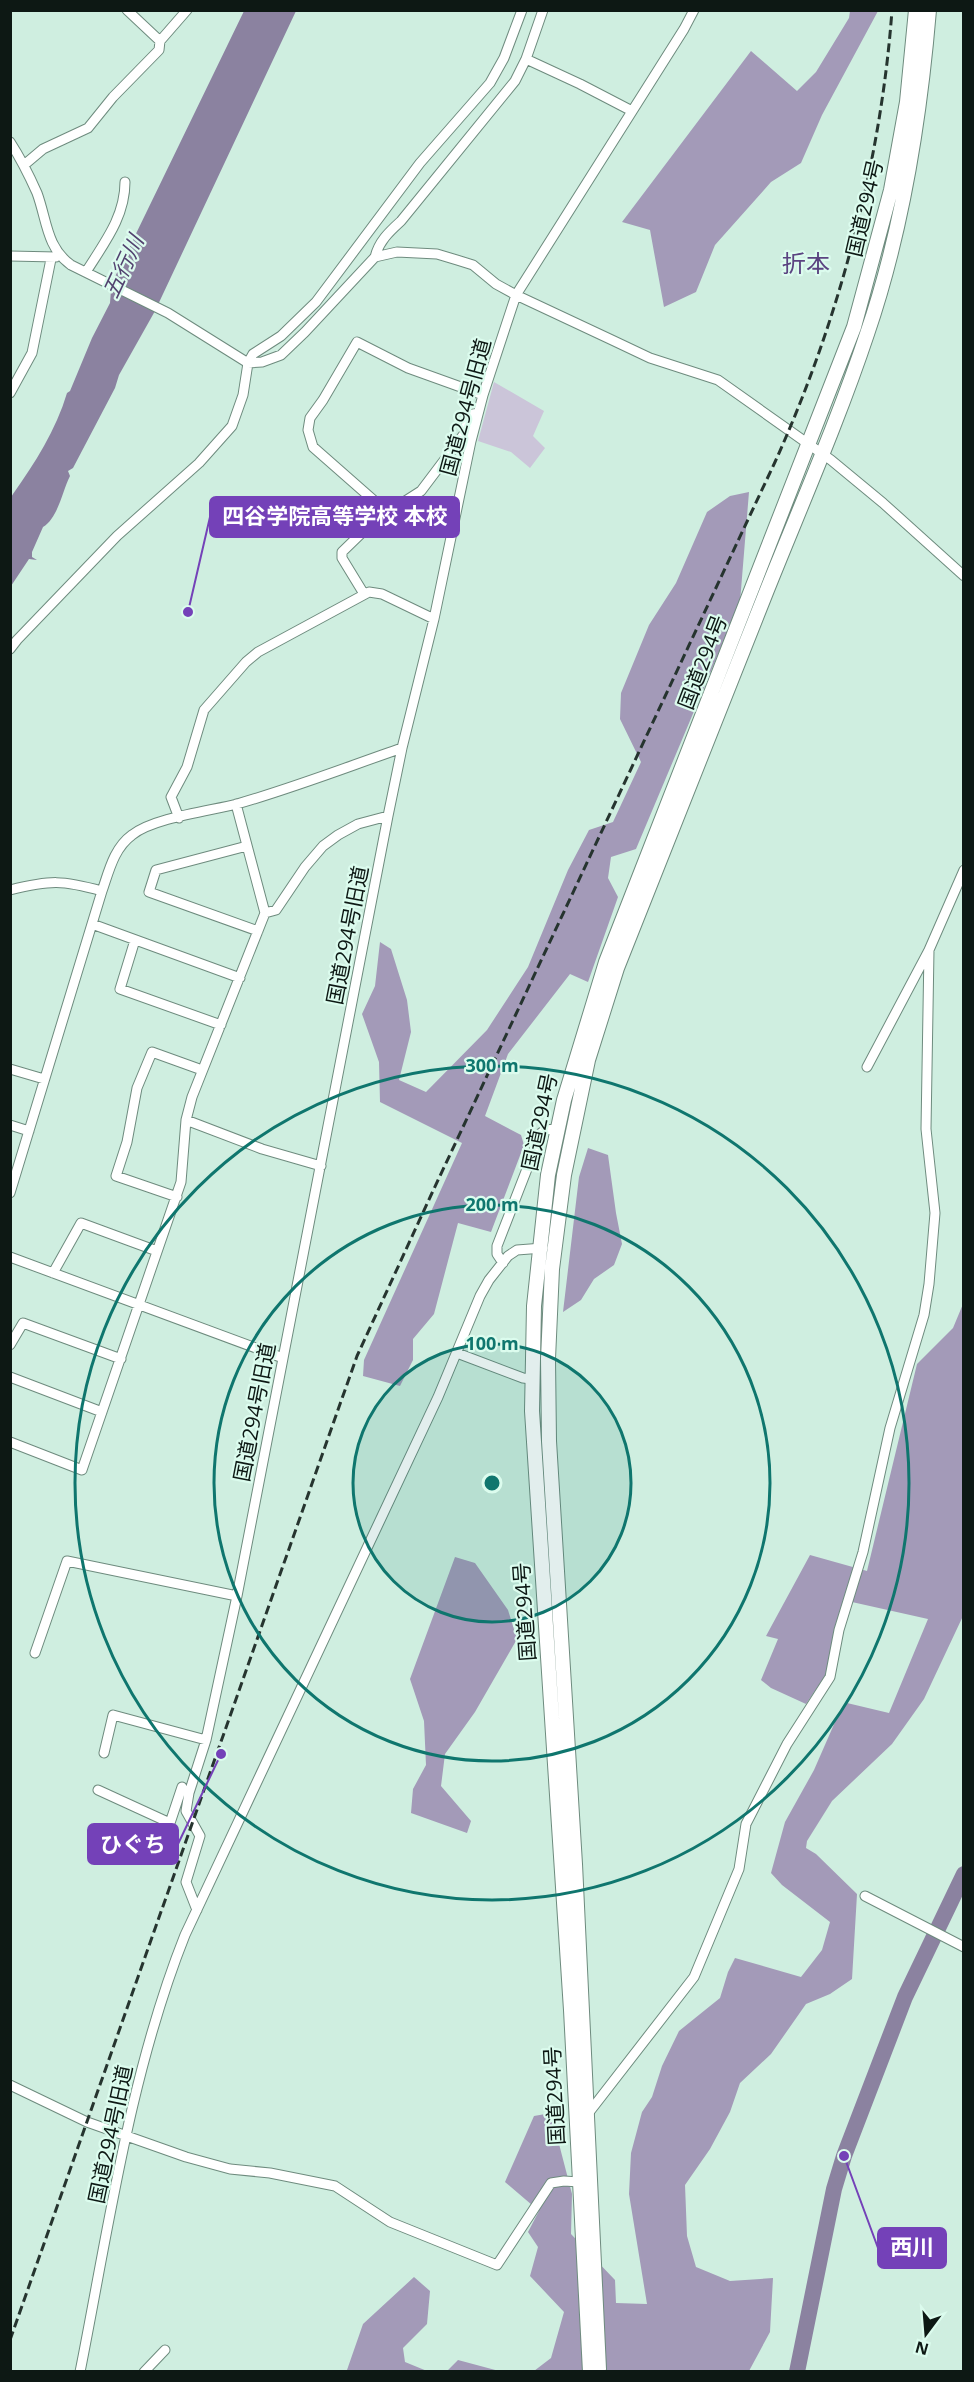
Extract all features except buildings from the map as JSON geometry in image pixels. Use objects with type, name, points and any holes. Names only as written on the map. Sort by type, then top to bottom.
[{"type":"highway","name":"国道294号","points":[[591,2372],[579,2182],[572,2010],[534,1452],[531,1378],[539,1248],[556,1129],[606,962],[855,327],[878,248],[891,190],[907,102],[916,10]]},
{"type":"highway","name":"国道294号","points":[[599,2372],[575,1864],[549,1441],[548,1359],[554,1249],[571,1139],[588,1060],[617,968],[822,454],[868,332],[889,254],[919,109],[929,10]]},
{"type":"street","points":[[127,10],[160,40]]},
{"type":"street","points":[[24,165],[43,149],[88,128],[113,97],[159,50],[160,40],[187,10]]},
{"type":"street","points":[[10,650],[117,536],[198,463],[232,426],[243,395],[248,363],[253,354],[281,336],[316,302],[426,156],[490,83],[504,58],[522,10]]},
{"type":"street","points":[[10,256],[56,257],[168,313],[248,363],[262,362],[280,355],[305,332],[375,257],[385,237],[401,221],[503,97],[515,81],[526,59],[543,10]]},
{"type":"street","name":"国道294号旧道","points":[[197,1910],[186,1882],[200,1836],[186,1810],[189,1793],[206,1740],[237,1596],[388,816],[402,748],[434,619],[478,413],[516,295],[694,10]]},
{"type":"street","points":[[526,59],[632,111]]},
{"type":"street","points":[[10,142],[38,195],[56,257],[32,353],[10,393]]},
{"type":"street","points":[[86,272],[117,223],[125,197],[125,182]]},
{"type":"street","points":[[375,257],[397,252],[437,254],[473,265],[496,284],[516,295],[650,358],[718,381],[822,454],[883,503],[963,576]]},
{"type":"street","points":[[388,513],[313,447],[308,430],[310,418],[357,342],[408,368],[483,394]]},
{"type":"street","points":[[364,594],[341,555],[356,537],[421,491],[464,434],[469,415],[478,413]]},
{"type":"street","points":[[179,818],[171,796],[187,767],[204,710],[246,662],[258,652],[328,616],[364,594],[375,592],[382,594],[434,619]]},
{"type":"street","points":[[10,1193],[102,891],[117,853],[131,835],[155,824],[271,794],[402,748]]},
{"type":"street","points":[[10,1442],[82,1470],[177,1197],[181,1182],[186,1120],[202,1070],[265,913],[236,804]]},
{"type":"street","points":[[265,913],[276,910],[305,867],[323,846],[358,824],[388,816]]},
{"type":"street","points":[[247,846],[156,870],[149,892],[258,932]]},
{"type":"street","points":[[867,1067],[929,950],[963,870]]},
{"type":"street","points":[[10,890],[54,881],[69,882],[102,891]]},
{"type":"street","points":[[92,924],[240,978]]},
{"type":"street","points":[[135,940],[120,989],[221,1025]]},
{"type":"street","points":[[587,2115],[694,1977],[739,1869],[746,1824],[787,1744],[830,1677],[839,1630],[863,1552],[890,1428],[924,1315],[929,1284],[935,1213],[926,1129],[929,950]]},
{"type":"street","points":[[177,1197],[116,1176],[127,1142],[137,1088],[152,1052],[202,1070]]},
{"type":"street","points":[[10,1069],[44,1079]]},
{"type":"street","points":[[186,1120],[262,1149],[321,1166]]},
{"type":"street","points":[[10,1125],[29,1131]]},
{"type":"street","points":[[502,1263],[497,1254],[497,1246],[541,1133],[545,1130],[556,1129]]},
{"type":"street","points":[[53,1273],[81,1223],[157,1251]]},
{"type":"street","name":"国道294号旧道","points":[[80,2372],[142,2065],[176,1956],[457,1353],[480,1296],[502,1263],[517,1250],[554,1249]]},
{"type":"street","points":[[10,1257],[283,1358]]},
{"type":"street","points":[[10,1345],[23,1323],[121,1359]]},
{"type":"street","points":[[457,1353],[522,1378],[531,1378]]},
{"type":"street","points":[[10,1377],[102,1412]]},
{"type":"street","points":[[35,1653],[67,1561],[237,1596]]},
{"type":"street","points":[[104,1753],[113,1715],[206,1740]]},
{"type":"street","points":[[98,1790],[170,1823],[182,1788]]},
{"type":"street","points":[[174,1810],[189,1815]]},
{"type":"street","points":[[865,1896],[963,1947]]},
{"type":"street","points":[[10,2085],[87,2122],[186,2157],[230,2169],[270,2173],[335,2186],[390,2222],[497,2265],[551,2183],[579,2182]]},
{"type":"street","points":[[144,2372],[165,2350]]},
{"type":"shaded area","points":[[850,11],[878,11],[822,115],[801,163],[771,182],[715,245],[696,292],[664,307],[650,230],[622,222],[751,51],[797,91],[816,72],[849,18]]},
{"type":"shaded area","points":[[494,382],[544,411],[533,436],[545,448],[530,468],[511,452],[478,441]]},
{"type":"shaded area","points":[[749,492],[740,602],[636,849],[611,857],[608,878],[618,897],[588,982],[570,974],[508,1054],[485,1116],[521,1135],[524,1145],[491,1232],[458,1223],[434,1314],[413,1339],[413,1360],[400,1386],[363,1376],[364,1360],[462,1143],[380,1102],[379,1062],[362,1014],[375,986],[380,942],[391,949],[407,1000],[411,1032],[399,1080],[426,1092],[487,1030],[528,967],[568,870],[589,830],[613,822],[641,762],[620,719],[621,693],[649,625],[676,583],[707,512],[730,496]]},
{"type":"shaded area","points":[[588,1148],[608,1155],[622,1244],[614,1265],[594,1279],[581,1300],[563,1312],[579,1177]]},
{"type":"shaded area","points":[[963,1304],[963,1616],[924,1699],[892,1744],[832,1801],[807,1841],[806,1848],[816,1854],[857,1894],[852,1979],[830,1994],[806,2004],[771,2054],[740,2083],[730,2112],[710,2149],[685,2185],[687,2236],[696,2267],[730,2281],[773,2278],[770,2332],[749,2371],[534,2371],[551,2358],[564,2312],[530,2276],[538,2247],[528,2232],[539,2211],[505,2182],[534,2116],[551,2113],[572,2194],[571,2234],[615,2280],[616,2303],[647,2304],[629,2194],[631,2153],[642,2112],[652,2097],[662,2066],[679,2031],[720,1998],[735,1958],[801,1977],[822,1950],[830,1922],[782,1885],[771,1873],[785,1822],[814,1770],[835,1722],[847,1703],[889,1713],[928,1619],[843,1600],[825,1676],[806,1704],[771,1688],[761,1680],[778,1639],[766,1636],[810,1555],[867,1571],[917,1364],[953,1328]]},
{"type":"shaded area","points":[[455,1557],[475,1563],[508,1610],[517,1639],[475,1712],[445,1754],[441,1786],[471,1821],[467,1833],[411,1813],[413,1789],[426,1765],[424,1721],[410,1679]]},
{"type":"shaded area","points":[[414,2277],[430,2291],[427,2324],[403,2348],[405,2362],[427,2371],[348,2371],[363,2324]]},
{"type":"shaded area","points":[[458,2360],[499,2371],[447,2371]]},
{"type":"water","name":"五行川","points":[[244,11],[296,11],[155,311],[119,375],[115,388],[73,468],[68,471],[70,476],[56,511],[43,527],[32,552],[32,557],[37,560],[29,559],[11,586],[10,499],[51,433],[67,393],[70,391],[92,338],[110,303],[114,279]]},
{"type":"waterway","points":[[797,2372],[834,2189],[844,2156],[905,1997],[964,1874]]},
{"type":"railway","points":[[10,2340],[357,1356],[798,409],[837,298],[867,184],[878,126],[892,10]]},
{"type":"place","name":"四谷学院高等学校 本校","points":[[188,612]]},
{"type":"place","name":"ひぐち","points":[[221,1754]]},
{"type":"place","name":"西川","points":[[844,2156]]},
{"type":"district","name":"折本","points":[[806,262]]}]
